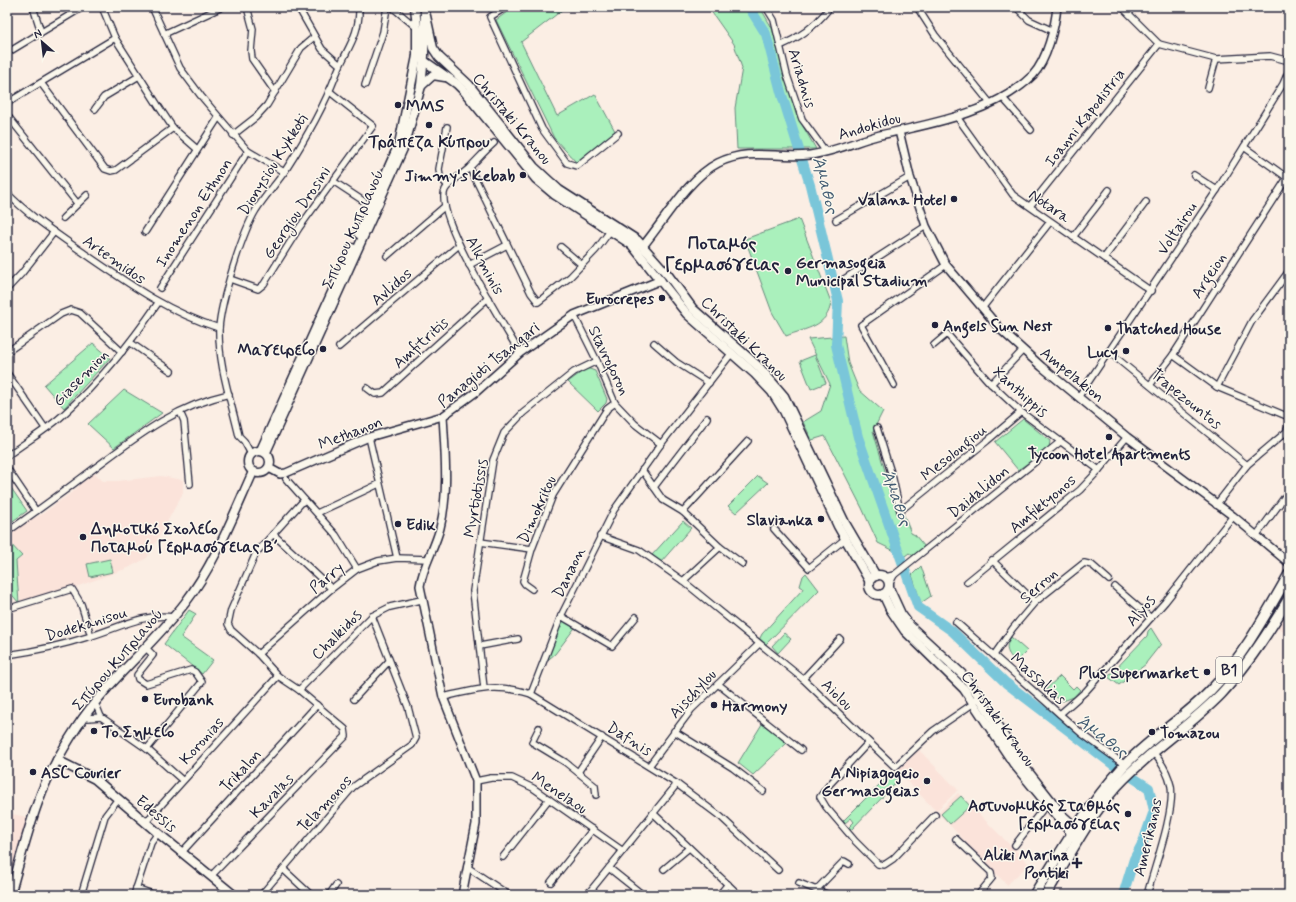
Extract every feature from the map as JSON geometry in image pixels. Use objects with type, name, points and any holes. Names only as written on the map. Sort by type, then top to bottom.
[{"type":"main road","name":"Σπύρου Κυπριανού","points":[[264,451],[399,144],[417,56],[415,7]]},
{"type":"main road","name":"Σπύρου Κυπριανού","points":[[264,451],[405,144],[421,86],[424,61],[425,7]]},
{"type":"main road","name":"Christaki Kranou","points":[[426,16],[433,48],[439,57],[469,85],[534,167],[559,190],[628,234],[643,246],[687,314],[764,383],[778,400],[845,539],[870,582]]},
{"type":"main road","name":"Christaki Kranou","points":[[417,56],[448,77],[464,91],[536,179],[555,195],[632,245],[697,313],[760,368],[778,387],[784,396],[845,523],[876,576]]},
{"type":"main road","points":[[421,86],[426,79],[433,75],[448,77]]},
{"type":"main road","points":[[264,451],[271,461],[269,468],[256,472],[248,464],[251,454],[264,451]]},
{"type":"main road","name":"Σπύρου Κυπριανού","points":[[10,895],[38,801],[77,726],[103,691],[173,617],[196,587],[218,548],[256,472]]},
{"type":"main road","name":"Σπύρου Κυπριανού","points":[[14,895],[42,803],[59,761],[106,693],[148,650],[199,589],[224,544],[256,472]]},
{"type":"main road","name":"B1","points":[[1034,895],[1127,767],[1209,692],[1235,663],[1261,625],[1289,574]]},
{"type":"main road","points":[[876,576],[885,577],[887,589],[877,595],[869,588],[870,582],[876,576]]},
{"type":"main road","name":"Christaki Kranou","points":[[887,589],[910,626],[964,676],[978,695],[1019,760],[1077,834]]},
{"type":"main road","name":"Christaki Kranou","points":[[887,589],[890,609],[905,631],[959,682],[1014,764],[1046,804],[1077,834]]},
{"type":"main road","name":"B1","points":[[1149,748],[1196,717],[1221,694],[1253,655],[1289,598]]},
{"type":"main road","name":"Edessis","points":[[59,761],[86,773],[234,895]]},
{"type":"main road","name":"B1","points":[[1046,895],[1077,834]]},
{"type":"street","points":[[33,7],[41,32]]},
{"type":"street","points":[[7,53],[83,7]]},
{"type":"street","points":[[102,7],[115,38],[173,128],[197,149]]},
{"type":"street","points":[[152,7],[180,68],[218,118],[248,151],[284,172]]},
{"type":"street","points":[[164,34],[222,7]]},
{"type":"street","points":[[247,7],[254,29],[251,51],[252,59],[275,92]]},
{"type":"street","points":[[298,7],[322,49],[340,65]]},
{"type":"street","name":"Dionysiou Kykkoti","points":[[251,454],[239,436],[221,355],[220,328],[223,302],[245,232],[256,210],[284,172],[310,130],[340,65],[356,36],[360,21],[359,7]]},
{"type":"street","points":[[365,85],[383,32],[387,7]]},
{"type":"street","points":[[392,7],[417,28]]},
{"type":"street","points":[[506,7],[490,17],[542,129],[567,163],[577,166],[618,133]]},
{"type":"street","name":"Ariadnis","points":[[766,7],[774,20],[787,75],[802,119],[826,152]]},
{"type":"street","points":[[917,7],[935,35],[990,103]]},
{"type":"street","points":[[1016,7],[1029,20],[1053,31]]},
{"type":"street","name":"Andokidou","points":[[643,246],[668,211],[687,190],[716,164],[745,154],[789,156],[810,155],[826,152],[878,136],[957,117],[990,103],[1034,74],[1044,56],[1053,31],[1057,7]]},
{"type":"street","points":[[1122,7],[1159,44],[1216,59],[1270,56],[1289,61]]},
{"type":"street","points":[[780,46],[804,33],[818,22],[827,11]]},
{"type":"street","points":[[233,135],[256,117],[267,105],[301,48],[314,37]]},
{"type":"street","points":[[7,103],[115,38]]},
{"type":"street","name":"Ioanni Kapodistria","points":[[1030,206],[1159,44]]},
{"type":"street","points":[[1208,88],[1216,59]]},
{"type":"street","name":"Voltairou","points":[[1079,396],[1151,291],[1217,190],[1283,84],[1289,70]]},
{"type":"street","points":[[95,109],[104,98],[139,76]]},
{"type":"street","points":[[41,83],[105,169],[111,172],[116,170],[173,128]]},
{"type":"street","name":"Georgiou Drosini","points":[[230,279],[258,289],[264,284],[300,228],[373,126],[329,91]]},
{"type":"street","points":[[1002,96],[1031,130]]},
{"type":"street","points":[[7,115],[77,203]]},
{"type":"street","name":"Notara","points":[[957,117],[1013,195],[1151,291]]},
{"type":"street","points":[[145,232],[218,118]]},
{"type":"street","points":[[447,127],[439,169],[440,177],[448,186],[470,168],[494,143]]},
{"type":"street","name":"Ampelakion","points":[[899,131],[910,176],[926,226],[946,265],[1001,330],[1127,437],[1216,506],[1233,516],[1289,563]]},
{"type":"street","points":[[1244,147],[1288,178]]},
{"type":"street","name":"Inomenon Ethnon","points":[[160,288],[248,151]]},
{"type":"street","points":[[470,168],[531,293],[538,302],[570,277],[596,250],[610,231]]},
{"type":"street","points":[[836,220],[910,176]]},
{"type":"street","points":[[1194,176],[1217,190]]},
{"type":"street","name":"Argeion","points":[[1150,384],[1172,355],[1288,178]]},
{"type":"street","points":[[333,181],[371,206]]},
{"type":"street","name":"Alkminis","points":[[448,186],[445,191],[445,206],[459,245],[469,265],[520,352]]},
{"type":"street","points":[[1073,237],[1109,190]]},
{"type":"street","name":"Artemidos","points":[[7,193],[16,203],[54,232],[158,303],[182,315],[220,328]]},
{"type":"street","points":[[63,218],[87,195]]},
{"type":"street","points":[[1104,258],[1146,202]]},
{"type":"street","points":[[387,256],[445,206]]},
{"type":"street","points":[[983,307],[1050,222]]},
{"type":"street","points":[[844,279],[926,226]]},
{"type":"street","points":[[8,286],[22,273],[54,232]]},
{"type":"street","name":"Avlidos","points":[[339,347],[459,245]]},
{"type":"street","points":[[469,265],[507,245]]},
{"type":"street","points":[[560,247],[582,265]]},
{"type":"street","points":[[894,385],[861,326],[946,265]]},
{"type":"street","points":[[1216,388],[1252,321],[1289,271]]},
{"type":"street","name":"Panagioti Tsangari","points":[[462,895],[476,824],[476,781],[443,697],[421,600],[420,586],[428,559],[440,529],[444,504],[443,416],[476,392],[520,352],[574,315],[665,278]]},
{"type":"street","name":"Amfitritis","points":[[367,388],[375,394],[383,393],[488,298]]},
{"type":"street","name":"Giasemion","points":[[7,456],[68,410],[113,365],[122,352],[131,343],[158,303]]},
{"type":"street","points":[[7,352],[61,314],[71,310],[80,313],[122,352]]},
{"type":"street","name":"Stavroforon","points":[[574,315],[597,361],[615,403],[635,424],[661,444]]},
{"type":"street","name":"Xanthippis","points":[[934,345],[947,334],[991,384],[1021,412],[1099,470]]},
{"type":"street","points":[[131,343],[171,371]]},
{"type":"street","points":[[654,343],[676,362],[709,383]]},
{"type":"street","points":[[991,384],[1023,350]]},
{"type":"street","name":"Trapezountos","points":[[1109,352],[1150,384],[1247,465]]},
{"type":"street","name":"Danaon","points":[[531,694],[561,616],[614,510],[661,444],[731,354]]},
{"type":"street","points":[[1172,355],[1216,388],[1289,417]]},
{"type":"street","name":"Myrtiotissis","points":[[484,688],[473,591],[493,460],[504,433],[523,413],[574,372],[597,361]]},
{"type":"street","points":[[7,373],[45,428]]},
{"type":"street","points":[[7,532],[156,423],[180,412],[229,394]]},
{"type":"street","name":"Dimokritou","points":[[532,589],[525,584],[524,581],[532,549],[553,495],[607,409],[615,403]]},
{"type":"street","points":[[180,412],[184,421],[190,484]]},
{"type":"street","name":"Mesolongiou","points":[[877,428],[893,479],[900,511],[987,442],[1021,412]]},
{"type":"street","name":"Methanon","points":[[269,468],[280,474],[286,473],[369,437],[443,416]]},
{"type":"street","points":[[654,487],[707,418]]},
{"type":"street","points":[[1216,506],[1247,465],[1286,432],[1289,426]]},
{"type":"street","points":[[369,437],[397,558]]},
{"type":"street","name":"Amfiktyonos","points":[[967,582],[992,560],[1080,490],[1127,437]]},
{"type":"street","points":[[683,512],[748,441]]},
{"type":"street","name":"Daidalidon","points":[[894,575],[1060,442]]},
{"type":"street","points":[[7,468],[36,511]]},
{"type":"street","points":[[642,470],[663,500],[683,512],[720,547],[742,564]]},
{"type":"street","points":[[286,479],[336,535],[357,569]]},
{"type":"street","points":[[317,514],[379,484]]},
{"type":"street","points":[[1256,536],[1289,491]]},
{"type":"street","points":[[304,500],[256,553],[231,610],[228,621],[231,630],[258,654],[278,676],[299,690],[317,705]]},
{"type":"street","name":"Alyos","points":[[1060,714],[1091,685],[1151,618],[1233,516]]},
{"type":"street","points":[[774,529],[809,568],[845,539]]},
{"type":"street","points":[[273,534],[331,588]]},
{"type":"street","name":"Aiolou","points":[[600,536],[639,550],[683,580],[803,679],[868,743],[895,767],[933,731],[974,703]]},
{"type":"street","points":[[480,542],[532,549]]},
{"type":"street","points":[[683,580],[720,547]]},
{"type":"street","name":"Parry","points":[[258,654],[331,588],[357,569],[397,558],[428,559]]},
{"type":"street","points":[[992,560],[1035,602]]},
{"type":"street","name":"Serron","points":[[994,655],[1013,628],[1035,602],[1084,563],[1092,565],[1109,580]]},
{"type":"street","points":[[885,577],[894,575]]},
{"type":"street","points":[[887,589],[894,575]]},
{"type":"street","points":[[1115,587],[1151,618]]},
{"type":"street","points":[[7,609],[72,590],[81,604],[91,636]]},
{"type":"street","name":"Chalkidos","points":[[299,690],[372,616],[390,607],[421,600]]},
{"type":"street","name":"Dodekanisou","points":[[7,655],[41,650],[91,636],[147,617],[160,615],[173,617]]},
{"type":"street","points":[[354,698],[389,661],[372,616]]},
{"type":"street","points":[[561,616],[612,646],[636,617]]},
{"type":"street","name":"Massalias","points":[[956,622],[1080,733],[1127,767]]},
{"type":"street","points":[[803,679],[840,639]]},
{"type":"street","points":[[480,646],[518,640]]},
{"type":"street","name":"Aischylou","points":[[649,766],[691,710],[759,644]]},
{"type":"street","points":[[147,749],[202,682],[195,672],[191,670],[146,684],[138,679],[137,675],[153,655],[148,650]]},
{"type":"street","name":"Telamonos","points":[[261,895],[353,787],[412,744],[416,738],[408,707],[389,661]]},
{"type":"street","name":"Koronias","points":[[145,823],[182,780],[278,676]]},
{"type":"street","points":[[718,684],[801,750]]},
{"type":"street","name":"Dafnis","points":[[443,697],[484,688],[511,688],[531,694],[602,736],[677,784],[721,817],[778,870]]},
{"type":"street","points":[[974,703],[978,695]]},
{"type":"street","name":"Kavalas","points":[[211,876],[346,736],[346,731],[317,705]]},
{"type":"street","name":"Trikalon","points":[[182,852],[317,705]]},
{"type":"street","points":[[97,707],[101,718]]},
{"type":"street","points":[[88,718],[101,718],[147,749],[182,780]]},
{"type":"street","points":[[539,728],[532,742],[578,772],[595,786],[596,795]]},
{"type":"street","points":[[674,731],[733,768],[763,791]]},
{"type":"street","points":[[578,772],[602,736]]},
{"type":"street","points":[[868,743],[829,785],[820,797],[826,807],[855,841],[878,864],[884,865],[892,859],[935,815]]},
{"type":"street","name":"Amerikanas","points":[[1146,895],[1171,806],[1171,786],[1165,769],[1149,748]]},
{"type":"street","name":"Menelaou","points":[[476,781],[491,778],[512,778],[533,788],[623,851]]},
{"type":"street","points":[[587,895],[677,784]]},
{"type":"street","points":[[81,895],[105,816],[118,799]]},
{"type":"street","points":[[503,857],[549,799]]},
{"type":"street","points":[[1015,845],[1046,804]]},
{"type":"street","points":[[653,813],[739,895]]},
{"type":"street","points":[[551,882],[592,829]]},
{"type":"street","points":[[134,895],[151,843],[158,833]]},
{"type":"street","points":[[956,840],[991,872],[992,878],[978,895]]},
{"type":"street","points":[[664,869],[689,848]]},
{"type":"street","points":[[816,890],[844,861],[850,864]]},
{"type":"street","points":[[467,867],[509,895]]},
{"type":"street","points":[[609,868],[643,895]]},
{"type":"street","points":[[283,869],[311,895]]},
{"type":"street","points":[[799,883],[828,895]]},
{"type":"street","points":[[719,895],[728,884]]},
{"type":"street","points":[[329,895],[336,885]]},
{"type":"street","points":[[136,888],[155,895]]},
{"type":"shaded area","name":"Δημοτικό Σχολείο Ποταμού Γερμασόγειας Β΄","points":[[94,473],[103,481],[118,481],[161,476],[183,480],[183,493],[147,558],[128,568],[73,588],[20,601],[17,561],[23,556],[7,539],[7,535],[23,523],[41,515],[75,490],[85,478]]},
{"type":"shaded area","points":[[1289,606],[1289,636],[1277,627]]},
{"type":"shaded area","name":"A Nipiagogeio Germasogeias","points":[[919,750],[958,790],[936,811],[897,771]]},
{"type":"shaded area","points":[[958,793],[1029,864],[1007,885],[938,813]]},
{"type":"shaded area","points":[[7,813],[32,818],[7,894]]},
{"type":"green space","points":[[514,7],[566,7],[521,42],[557,116],[595,94],[615,131],[576,162],[554,138],[496,20]]},
{"type":"green space","points":[[708,7],[760,7],[772,28],[796,114],[816,149],[737,149],[735,108],[742,68],[734,44]]},
{"type":"green space","name":"Germasogeia Municipal Stadium","points":[[799,219],[831,302],[826,317],[821,322],[786,336],[772,312],[745,239]]},
{"type":"green space","points":[[844,336],[848,363],[859,390],[883,411],[873,431],[898,514],[903,513],[911,533],[915,535],[925,547],[913,556],[909,553],[905,556],[878,543],[825,436],[812,440],[803,422],[821,411],[830,384],[808,339]]},
{"type":"green space","points":[[93,343],[110,358],[64,408],[44,385]]},
{"type":"green space","points":[[815,355],[826,383],[811,389],[800,361]]},
{"type":"green space","points":[[587,368],[595,371],[607,399],[606,403],[598,411],[568,382]]},
{"type":"green space","points":[[124,390],[162,413],[114,448],[88,424]]},
{"type":"green space","points":[[1023,419],[1050,441],[1049,448],[1018,470],[995,442]]},
{"type":"green space","points":[[758,476],[768,483],[736,513],[728,506]]},
{"type":"green space","points":[[7,482],[27,511],[7,525]]},
{"type":"green space","points":[[683,521],[691,528],[661,562],[652,555]]},
{"type":"green space","points":[[7,540],[22,556],[16,561],[19,603],[7,589]]},
{"type":"green space","points":[[110,559],[113,572],[90,577],[87,564]]},
{"type":"green space","points":[[921,566],[931,596],[921,603],[912,575]]},
{"type":"green space","points":[[806,573],[819,590],[765,645],[759,640],[762,634],[802,590],[803,588],[800,586],[803,576]]},
{"type":"green space","points":[[189,610],[196,614],[181,637],[213,660],[202,674],[164,644]]},
{"type":"green space","points":[[561,616],[577,625],[555,654],[544,663]]},
{"type":"green space","points":[[1151,628],[1161,644],[1146,664],[1119,685],[1108,677],[1147,636],[1148,631]]},
{"type":"green space","points":[[784,633],[791,639],[778,653],[772,646]]},
{"type":"green space","points":[[1011,637],[1027,651],[1016,662],[1010,656],[1007,647]]},
{"type":"green space","points":[[1060,676],[1073,689],[1076,686],[1080,690],[1074,697],[1063,701],[1056,698],[1051,690],[1045,690]]},
{"type":"green space","points":[[762,724],[788,742],[753,775],[738,763]]},
{"type":"green space","points":[[890,774],[898,781],[851,830],[849,827],[854,822],[851,818],[845,823],[843,821]]},
{"type":"green space","points":[[961,796],[970,806],[950,824],[941,814]]},
{"type":"waterway","name":"Άμαθος","points":[[749,7],[766,34],[781,92],[810,185],[838,301],[836,345],[858,437],[918,607],[952,631],[1006,683],[1115,766],[1149,788],[1154,811],[1143,842],[1134,859],[1123,895]]},
{"type":"place","name":"MMS","points":[[398,105]]},
{"type":"place","name":"Τράπεζα Κύπρου","points":[[429,125]]},
{"type":"place","name":"Jimmy's Kebab","points":[[523,175]]},
{"type":"place","name":"Valana Hotel","points":[[954,199]]},
{"type":"place","name":"Germasogeia Municipal Stadium","points":[[788,271]]},
{"type":"place","name":"Eurocrepes","points":[[662,298]]},
{"type":"place","name":"Angels Sun Nest","points":[[935,325]]},
{"type":"place","name":"Thatched House","points":[[1108,328]]},
{"type":"place","name":"Μαγειρείο","points":[[323,349]]},
{"type":"place","name":"Lucy","points":[[1126,351]]},
{"type":"place","name":"Tycoon Hotel Apartments","points":[[1109,437]]},
{"type":"place","name":"Slavianka","points":[[821,519]]},
{"type":"place","name":"Edik","points":[[398,524]]},
{"type":"place","name":"Δημοτικό Σχολείο Ποταμού Γερμασόγειας Β΄","points":[[83,537]]},
{"type":"place","name":"Plus Supermarket","points":[[1207,672]]},
{"type":"place","name":"Eurobank","points":[[145,699]]},
{"type":"place","name":"Harmony","points":[[714,705]]},
{"type":"place","name":"Το Σημείο","points":[[94,731]]},
{"type":"place","name":"Tomazou","points":[[1152,732]]},
{"type":"place","name":"ASC Courier","points":[[33,772]]},
{"type":"place","name":"A Nipiagogeio Germasogeias","points":[[927,781]]},
{"type":"place","name":"Αστυνομικός Σταθμός Γερμασόγειας","points":[[1128,814]]},
{"type":"place","name":"Aliki Marina Pontiki","points":[[1077,863]]},
{"type":"district","name":"Ποταμός Γερμασόγειας","points":[[722,253]]}]
